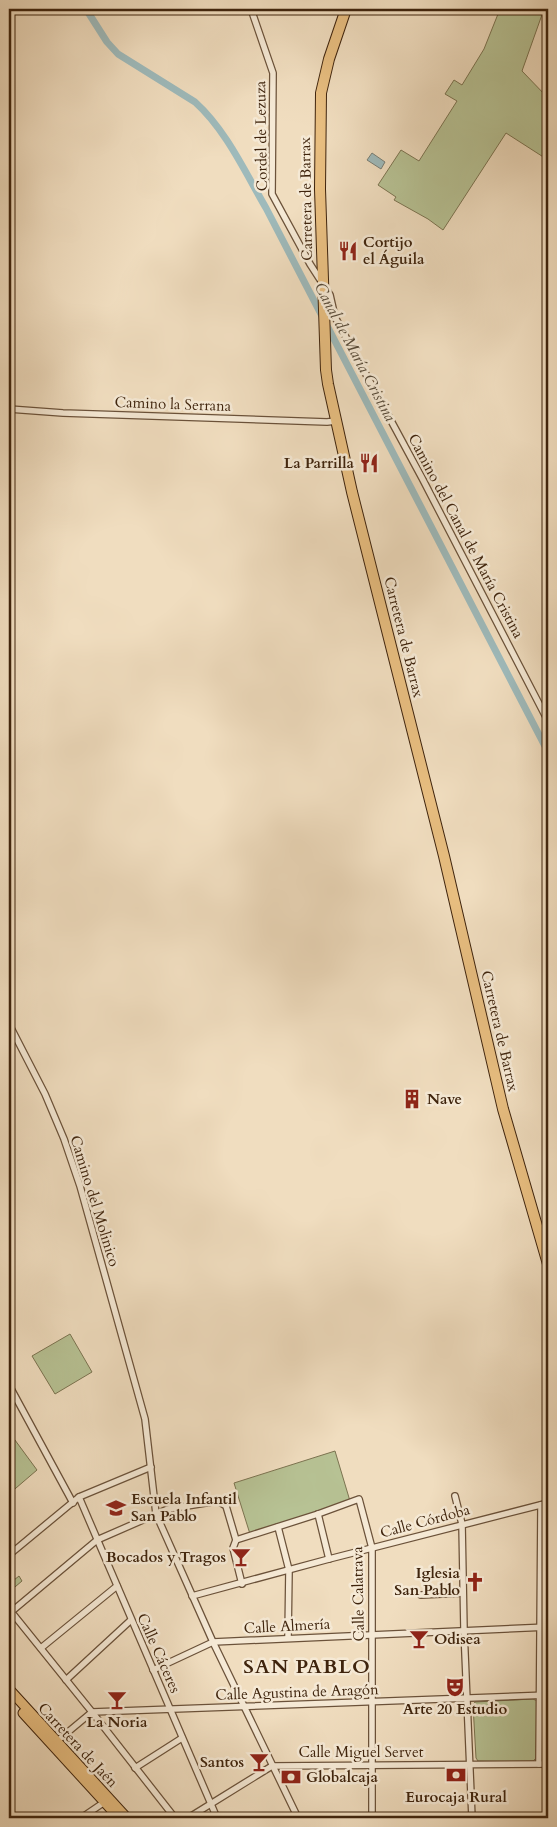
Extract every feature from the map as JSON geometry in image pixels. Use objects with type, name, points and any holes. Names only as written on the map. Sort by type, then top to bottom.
[{"type":"highway","name":"Carretera de Barrax","points":[[346,9],[328,59],[321,93],[320,189],[326,370],[354,500],[450,884],[503,1109],[548,1264]]},
{"type":"main road","name":"Carretera de Jaén","points":[[9,1689],[53,1742]]},
{"type":"main road","name":"Carretera de Jaén","points":[[9,1698],[107,1800],[128,1818]]},
{"type":"main road","name":"Carretera de Jaén","points":[[107,1800],[119,1818]]},
{"type":"street","name":"Cordel de Lezuza","points":[[251,9],[272,72],[272,194],[310,264],[323,282]]},
{"type":"street","name":"Camino del Canal de María Cristina","points":[[323,282],[330,294],[335,317],[548,721]]},
{"type":"street","name":"Camino la Serrana","points":[[9,409],[62,413],[336,421]]},
{"type":"street","name":"Camino del Molinico","points":[[9,1024],[45,1094],[64,1139],[80,1186],[145,1419],[156,1514],[213,1642],[298,1818]]},
{"type":"street","points":[[9,1385],[11,1395],[73,1503]]},
{"type":"street","points":[[9,1555],[79,1498],[151,1467]]},
{"type":"street","points":[[455,1496],[462,1524],[464,1630],[472,1818]]},
{"type":"street","name":"Calle Cáceres","points":[[79,1498],[217,1818]]},
{"type":"street","name":"Calle Calatrava","points":[[236,1540],[359,1499],[372,1548],[372,1818]]},
{"type":"street","points":[[175,1818],[10,1611],[97,1540],[156,1514],[186,1505],[218,1500],[226,1506],[236,1540],[233,1548],[242,1584]]},
{"type":"street","name":"Calle Córdoba","points":[[192,1596],[548,1503]]},
{"type":"street","points":[[539,1764],[541,1505]]},
{"type":"street","points":[[318,1514],[329,1559]]},
{"type":"street","points":[[278,1527],[289,1570],[288,1638]]},
{"type":"street","points":[[41,1648],[117,1586]]},
{"type":"street","points":[[421,1595],[463,1593]]},
{"type":"street","points":[[66,1680],[131,1620]]},
{"type":"street","name":"Calle Almería","points":[[153,1670],[213,1642],[548,1627]]},
{"type":"street","name":"Calle Agustina de Aragón","points":[[92,1712],[548,1694]]},
{"type":"street","points":[[53,1742],[92,1712]]},
{"type":"street","points":[[135,1768],[182,1738]]},
{"type":"street","name":"Calle Miguel Servet","points":[[272,1766],[548,1764]]},
{"type":"street","points":[[188,1818],[272,1766]]},
{"type":"street","points":[[81,1818],[107,1800]]},
{"type":"green space","points":[[500,9],[544,9],[522,71],[548,98],[548,160],[506,133],[443,230],[428,219],[394,200],[396,197],[378,185],[401,150],[419,161],[457,101],[445,94],[454,80],[462,85],[484,49]]},
{"type":"green space","points":[[70,1334],[92,1372],[55,1394],[32,1356]]},
{"type":"green space","points":[[12,1436],[37,1470],[9,1494],[9,1439]]},
{"type":"green space","points":[[335,1451],[350,1501],[250,1534],[234,1483]]},
{"type":"green space","points":[[11,1576],[14,1580],[19,1576],[22,1581],[9,1592],[9,1578]]},
{"type":"green space","points":[[533,1699],[537,1701],[536,1758],[532,1762],[478,1761],[476,1758],[473,1705],[475,1702]]},
{"type":"water","points":[[372,153],[385,162],[381,169],[367,160]]},
{"type":"waterway","name":"Canal de María Cristina","points":[[86,9],[107,42],[118,54],[195,102],[226,138],[266,208],[548,752]]},
{"type":"place","name":"Cortijo el Águila","points":[[348,251]]},
{"type":"place","name":"La Parrilla","points":[[369,463]]},
{"type":"place","name":"Nave","points":[[412,1099]]},
{"type":"place","name":"Escuela Infantil San Pablo","points":[[116,1508]]},
{"type":"place","name":"Bocados y Tragos","points":[[241,1557]]},
{"type":"place","name":"Iglesia San Pablo","points":[[475,1582]]},
{"type":"place","name":"Odisea","points":[[419,1639]]},
{"type":"place","name":"Arte 20 Estudio","points":[[455,1687]]},
{"type":"place","name":"La Noria","points":[[117,1700]]},
{"type":"place","name":"Santos","points":[[259,1762]]},
{"type":"place","name":"Eurocaja Rural","points":[[456,1775]]},
{"type":"place","name":"Globalcaja","points":[[291,1777]]},
{"type":"district","name":"SAN PABLO","points":[[307,1666]]}]
